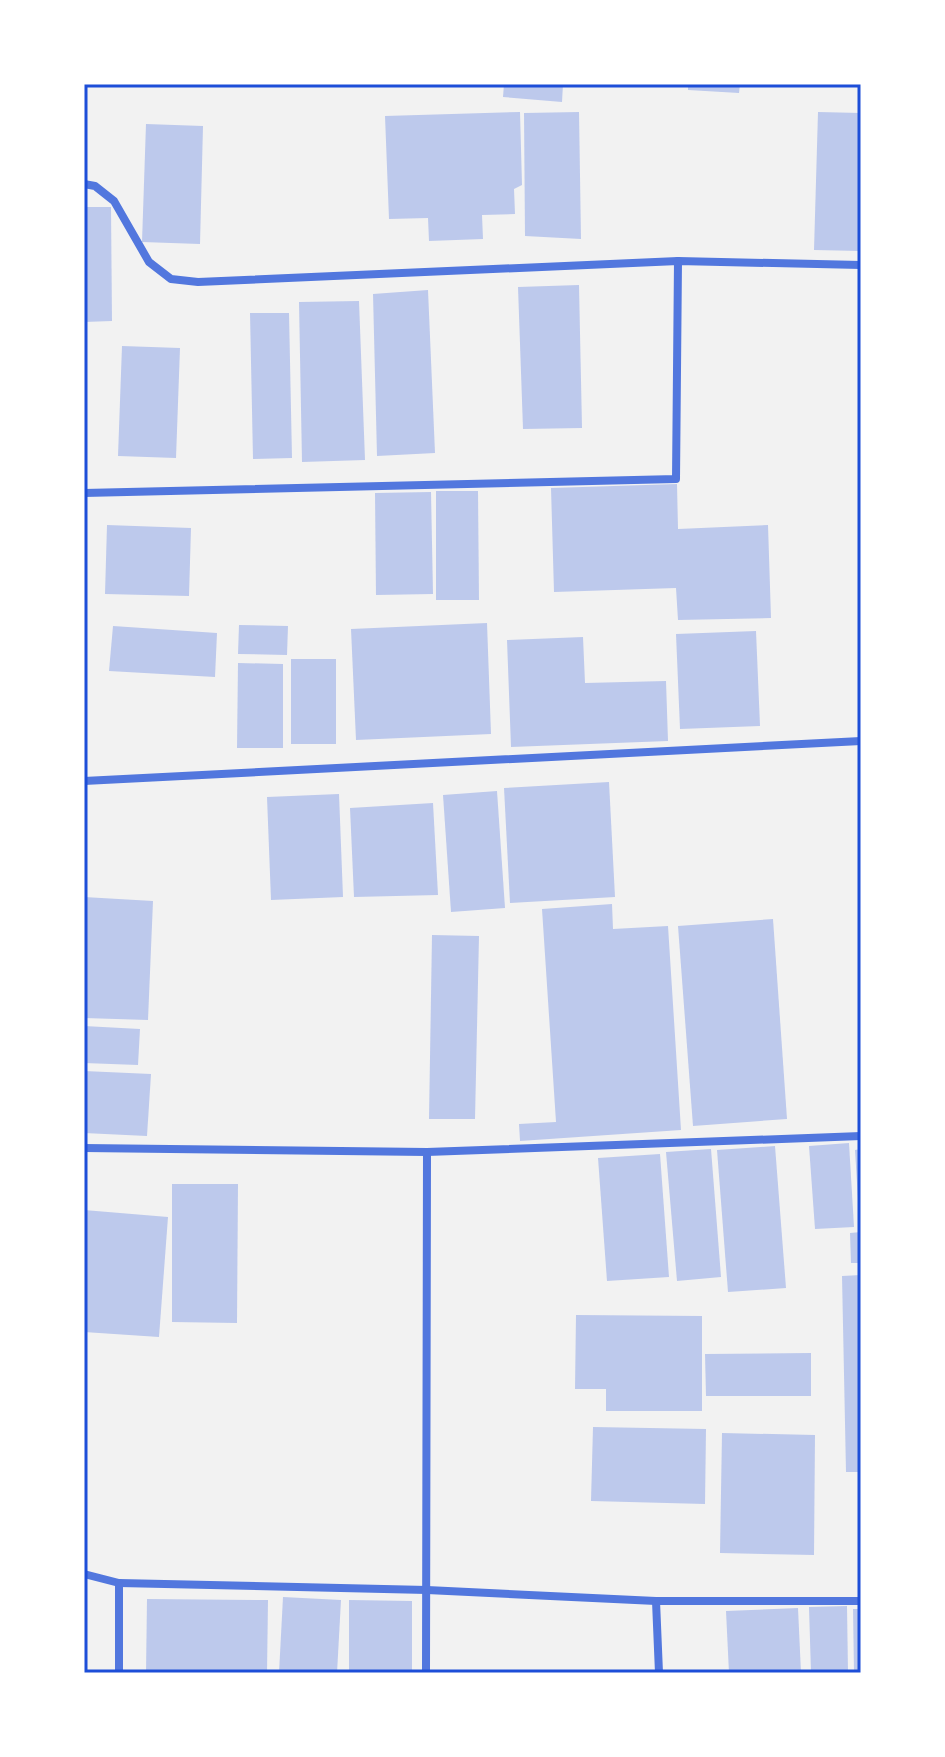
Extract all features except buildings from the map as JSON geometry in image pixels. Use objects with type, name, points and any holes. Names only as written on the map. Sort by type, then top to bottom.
[{"type":"street","points":[[84,184],[95,186],[114,201],[149,262],[171,279],[198,282],[678,261],[861,265]]},
{"type":"street","points":[[84,493],[676,479],[678,261]]},
{"type":"street","points":[[84,781],[861,741]]},
{"type":"street","points":[[84,1148],[427,1152],[861,1136]]},
{"type":"street","points":[[426,1673],[427,1152]]},
{"type":"street","points":[[84,1574],[119,1583],[427,1590],[656,1601],[861,1601]]},
{"type":"street","points":[[119,1583],[119,1673]]},
{"type":"street","points":[[656,1601],[659,1673]]}]
